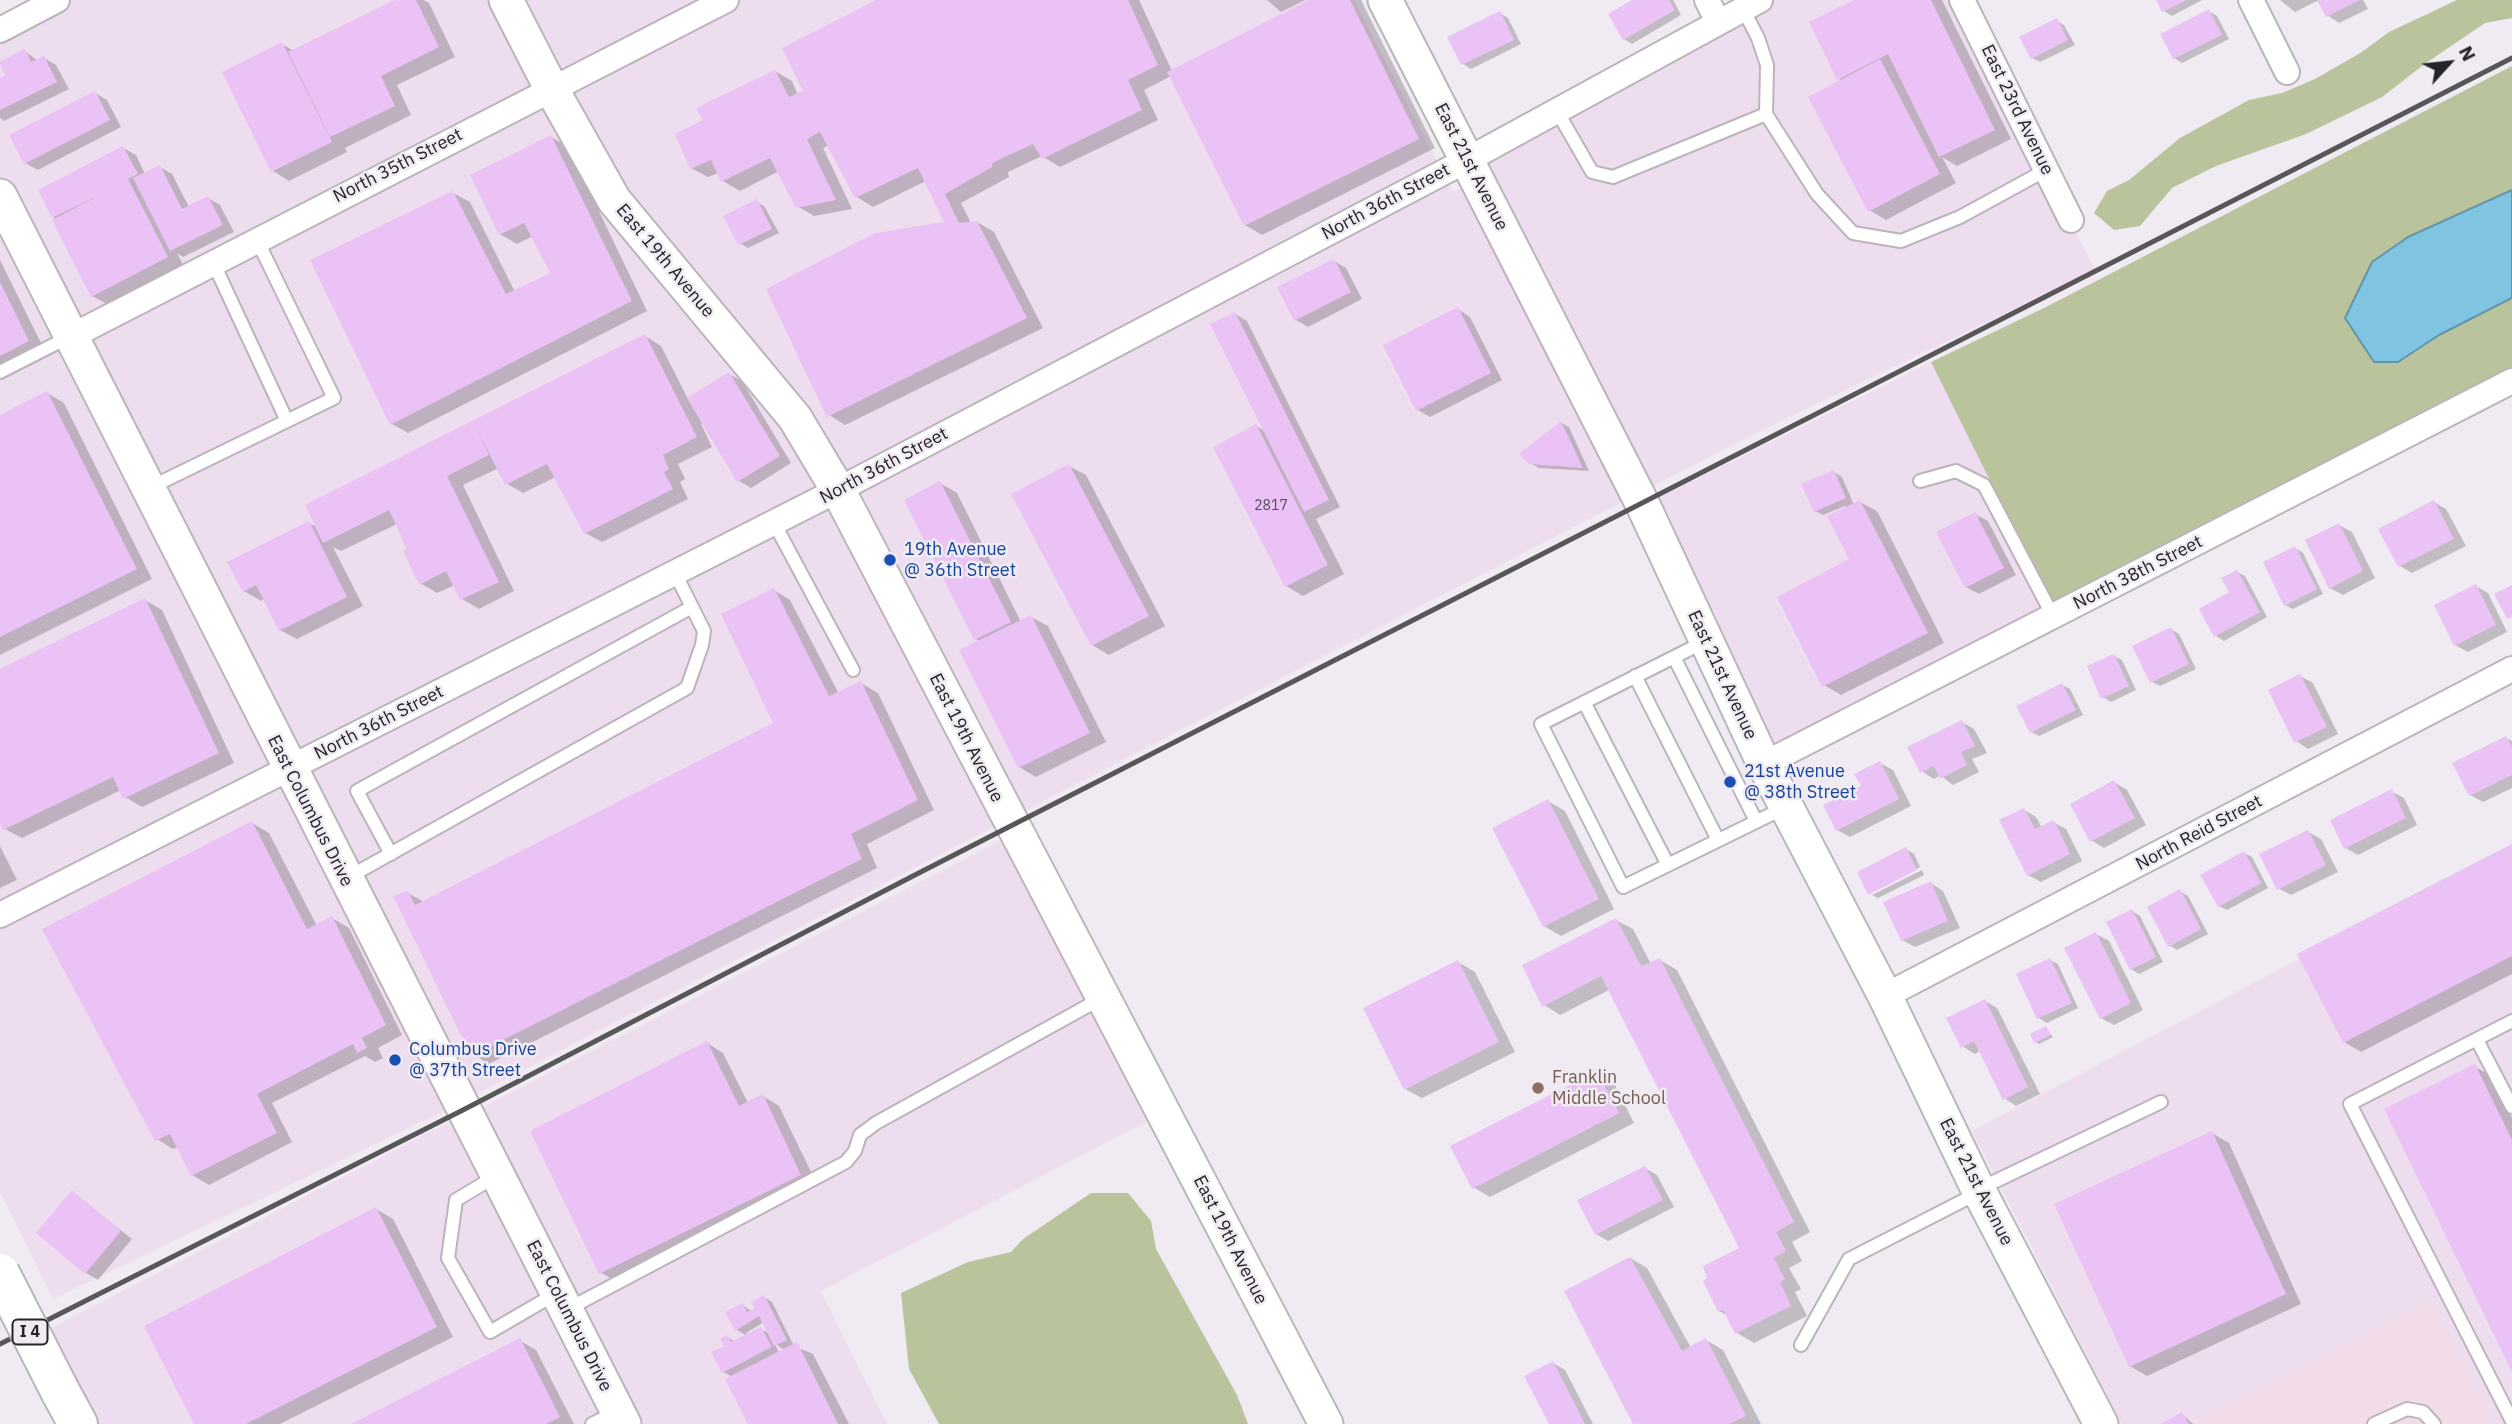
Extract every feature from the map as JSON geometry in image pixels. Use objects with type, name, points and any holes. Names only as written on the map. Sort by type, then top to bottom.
[{"type":"highway","name":"I 4","points":[[0,1273],[78,1424]]},
{"type":"main road","name":"East 19th Avenue","points":[[506,0],[551,88],[614,200],[795,418],[838,490],[1326,1424]]},
{"type":"main road","name":"East 21st Avenue","points":[[1385,0],[1642,503],[1764,764],[1885,996],[1979,1190],[2101,1424]]},
{"type":"main road","name":"East Columbus Drive","points":[[0,196],[561,1302],[611,1420]]},
{"type":"street","points":[[0,30],[57,0]]},
{"type":"street","name":"North 35th Street","points":[[72,336],[256,239],[726,0]]},
{"type":"street","points":[[1707,0],[1718,22]]},
{"type":"street","name":"East 23rd Avenue","points":[[1962,0],[2071,220]]},
{"type":"street","points":[[2251,0],[2287,72]]},
{"type":"street","name":"North 36th Street","points":[[0,915],[838,490],[1468,160],[1751,4]]},
{"type":"street","name":"North 38th Street","points":[[1764,764],[2512,381]]},
{"type":"street","name":"North Reid Street","points":[[1885,996],[2512,669]]},
{"type":"lane","points":[[1751,4],[1767,65],[1766,114],[1817,194],[1853,233],[1901,241],[1959,217],[2046,170]]},
{"type":"lane","points":[[1557,111],[1592,172],[1613,177],[1766,114]]},
{"type":"lane","points":[[148,489],[334,398],[256,239]]},
{"type":"lane","points":[[213,262],[287,421]]},
{"type":"lane","points":[[0,372],[72,336]]},
{"type":"lane","points":[[1920,481],[1955,471],[1969,475],[1984,485],[2053,616]]},
{"type":"lane","points":[[774,523],[853,670]]},
{"type":"lane","points":[[345,879],[687,688],[702,646],[704,631],[675,573]]},
{"type":"lane","points":[[391,854],[357,791],[692,607]]},
{"type":"lane","points":[[1706,641],[1541,724],[1623,887],[1786,807]]},
{"type":"lane","points":[[1674,657],[1756,821]]},
{"type":"lane","points":[[1634,677],[1718,840]]},
{"type":"lane","points":[[1584,702],[1668,865]]},
{"type":"lane","points":[[497,1175],[456,1200],[448,1258],[490,1332],[561,1302],[846,1162],[855,1151],[860,1135],[876,1123],[1104,997]]},
{"type":"lane","points":[[2512,1021],[2350,1104],[2512,1421]]},
{"type":"lane","points":[[2477,1040],[2512,1107]]},
{"type":"lane","points":[[1801,1345],[1849,1259],[1979,1190],[2161,1102]]},
{"type":"lane","points":[[2374,1424],[2407,1409],[2423,1412],[2434,1424]]},
{"type":"shaded area","points":[[73,0],[1354,0],[1453,192],[1485,175],[1479,161],[1774,0],[1958,0],[2095,270],[1748,437],[436,1115],[53,1299],[0,1192],[0,37]]},
{"type":"shaded area","points":[[1931,362],[2054,609],[1779,752],[1649,503]]},
{"type":"shaded area","points":[[1015,833],[1161,1114],[821,1291],[887,1424],[631,1424],[471,1113]]},
{"type":"shaded area","points":[[2512,847],[2512,1424],[2497,1424],[2433,1298],[2190,1424],[2122,1424],[1972,1131]]},
{"type":"shaded area","points":[[463,1115],[623,1424],[90,1424],[45,1331]]},
{"type":"shaded area","points":[[2433,1298],[2497,1424],[2190,1424]]},
{"type":"green space","points":[[2457,0],[2512,0],[2512,18],[2485,23],[2382,97],[2306,134],[2216,166],[2172,188],[2140,226],[2114,230],[2094,213],[2107,191],[2129,180],[2180,138],[2249,100],[2282,93],[2315,79],[2362,52],[2389,32]]},
{"type":"green space","points":[[2512,66],[2512,378],[2054,609],[1931,362],[2046,307]]},
{"type":"green space","points":[[1091,1193],[1128,1193],[1151,1221],[1156,1249],[1237,1395],[1248,1424],[939,1424],[909,1369],[901,1293],[968,1262],[1011,1252],[1023,1239]]},
{"type":"water","points":[[2512,190],[2512,298],[2439,335],[2398,362],[2374,362],[2345,318],[2372,262],[2408,237]]},
{"type":"building","points":[[395,0],[416,0],[439,47],[381,76],[395,106],[330,137],[288,52]]},
{"type":"building","points":[[876,0],[1128,0],[1158,65],[1128,80],[1142,110],[1042,159],[1033,144],[992,163],[992,167],[945,194],[959,223],[977,221],[1027,318],[827,417],[766,289],[875,233],[944,222],[918,168],[855,198],[820,132],[807,139],[836,200],[796,208],[770,158],[721,182],[711,160],[690,169],[675,134],[703,120],[696,108],[775,70],[789,97],[803,91],[782,48]]},
{"type":"building","points":[[1309,0],[1350,0],[1419,139],[1244,226],[1167,72]]},
{"type":"building","points":[[1632,0],[1669,0],[1675,10],[1623,40],[1608,14]]},
{"type":"building","points":[[1854,0],[1931,0],[1995,130],[1939,157],[1888,54],[1837,80],[1809,22]]},
{"type":"building","points":[[2156,0],[2187,0],[2162,12]]},
{"type":"building","points":[[2317,0],[2360,0],[2326,17]]},
{"type":"building","points":[[2209,9],[2222,35],[2173,59],[2160,34]]},
{"type":"building","points":[[1500,11],[1514,40],[1461,65],[1447,37]]},
{"type":"building","points":[[2057,18],[2068,40],[2031,59],[2019,37]]},
{"type":"building","points":[[282,42],[332,142],[271,172],[222,72]]},
{"type":"building","points":[[25,49],[31,62],[44,56],[57,82],[0,110],[0,78],[5,75],[0,61]]},
{"type":"building","points":[[1880,59],[1940,174],[1868,212],[1808,97]]},
{"type":"building","points":[[95,91],[110,120],[24,164],[9,135]]},
{"type":"building","points":[[551,135],[632,301],[390,425],[310,260],[453,191],[506,294],[550,273],[524,223],[499,235],[470,175]]},
{"type":"building","points":[[123,146],[138,174],[128,179],[168,257],[91,297],[52,220],[101,194],[52,218],[38,190]]},
{"type":"building","points":[[160,165],[182,209],[208,196],[223,225],[170,251],[133,178]]},
{"type":"building","points":[[757,199],[772,229],[738,245],[723,216]]},
{"type":"building","points":[[1334,259],[1351,292],[1294,321],[1277,287]]},
{"type":"building","points":[[0,282],[29,341],[0,356]]},
{"type":"building","points":[[1458,307],[1491,373],[1416,411],[1383,345]]},
{"type":"building","points":[[1235,312],[1329,500],[1304,512],[1210,324]]},
{"type":"building","points":[[645,334],[697,437],[663,455],[669,469],[664,472],[673,489],[584,534],[547,464],[505,485],[477,429],[489,455],[447,476],[499,582],[460,600],[446,571],[419,585],[403,551],[407,549],[389,510],[323,543],[305,505]]},
{"type":"building","points":[[729,372],[780,456],[737,482],[687,398]]},
{"type":"building","points":[[47,391],[137,569],[0,637],[0,415]]},
{"type":"building","points":[[1561,421],[1583,468],[1529,464],[1519,454]]},
{"type":"building","points":[[1256,424],[1328,565],[1285,587],[1213,447]]},
{"type":"building","points":[[1069,464],[1149,616],[1091,646],[1011,494]]},
{"type":"building","points":[[1834,470],[1846,498],[1814,512],[1801,484]]},
{"type":"building","points":[[940,481],[1011,622],[974,640],[904,500]]},
{"type":"building","points":[[1860,500],[1928,633],[1822,687],[1777,597],[1849,559],[1827,516]]},
{"type":"building","points":[[2434,500],[2454,539],[2398,567],[2378,529]]},
{"type":"building","points":[[1975,512],[2004,568],[1965,588],[1936,532]]},
{"type":"building","points":[[309,521],[347,597],[279,631],[256,585],[243,592],[227,562]]},
{"type":"building","points":[[2339,523],[2363,571],[2329,589],[2305,540]]},
{"type":"building","points":[[2295,546],[2317,589],[2284,606],[2263,562]]},
{"type":"building","points":[[2237,570],[2260,612],[2214,637],[2199,609],[2229,592],[2221,578]]},
{"type":"building","points":[[2476,584],[2496,625],[2454,646],[2434,605]]},
{"type":"building","points":[[2512,585],[2512,617],[2507,619],[2494,594]]},
{"type":"building","points":[[774,588],[829,696],[861,681],[918,800],[851,834],[862,859],[471,1056],[393,896],[408,891],[415,905],[773,723],[721,614]]},
{"type":"building","points":[[145,598],[219,753],[123,799],[113,777],[3,830],[0,823],[0,669]]},
{"type":"building","points":[[1031,615],[1090,733],[1018,768],[959,650]]},
{"type":"building","points":[[2171,627],[2189,664],[2150,683],[2132,646]]},
{"type":"building","points":[[2114,654],[2129,686],[2101,699],[2087,666]]},
{"type":"building","points":[[2300,674],[2327,727],[2294,743],[2268,690]]},
{"type":"building","points":[[2062,683],[2076,710],[2030,733],[2016,706]]},
{"type":"building","points":[[1962,720],[1975,746],[1961,752],[1967,765],[1940,779],[1934,766],[1920,773],[1907,747]]},
{"type":"building","points":[[2506,736],[2512,747],[2512,775],[2469,796],[2452,763]]},
{"type":"building","points":[[1880,761],[1899,799],[1836,831],[1823,805],[1861,786],[1854,774]]},
{"type":"building","points":[[2114,780],[2135,818],[2090,842],[2070,804]]},
{"type":"building","points":[[2392,789],[2406,818],[2344,849],[2330,820]]},
{"type":"building","points":[[1548,799],[1599,899],[1543,927],[1492,828]]},
{"type":"building","points":[[2024,808],[2035,829],[2054,820],[2070,854],[2027,876],[1999,820]]},
{"type":"building","points":[[252,821],[307,929],[332,916],[386,1025],[362,1038],[367,1048],[357,1053],[353,1044],[257,1094],[277,1133],[191,1176],[170,1134],[155,1141],[42,929]]},
{"type":"building","points":[[2308,830],[2326,865],[2277,890],[2259,854]]},
{"type":"building","points":[[2512,844],[2512,956],[2343,1043],[2297,954]]},
{"type":"building","points":[[1906,847],[1917,870],[1868,895],[1857,872]]},
{"type":"building","points":[[2244,851],[2261,883],[2218,907],[2200,875]]},
{"type":"building","points":[[1931,881],[1948,921],[1901,941],[1883,902]]},
{"type":"building","points":[[2180,889],[2201,929],[2168,947],[2147,907]]},
{"type":"building","points":[[2132,909],[2156,957],[2130,970],[2106,922]]},
{"type":"building","points":[[1616,918],[1641,966],[1660,958],[1794,1222],[1776,1232],[1786,1251],[1774,1258],[1785,1279],[1780,1282],[1791,1306],[1735,1334],[1723,1310],[1718,1312],[1703,1281],[1707,1278],[1703,1266],[1739,1248],[1601,976],[1542,1007],[1522,965]]},
{"type":"building","points":[[2096,932],[2131,1003],[2100,1019],[2064,948]]},
{"type":"building","points":[[2050,958],[2072,1003],[2037,1019],[2016,974]]},
{"type":"building","points":[[1458,960],[1499,1042],[1404,1090],[1363,1008]]},
{"type":"building","points":[[1985,999],[2028,1087],[2003,1100],[1974,1041],[1961,1048],[1946,1018]]},
{"type":"building","points":[[2046,1026],[2051,1035],[2034,1043],[2030,1034]]},
{"type":"building","points":[[707,1041],[739,1106],[763,1094],[801,1175],[599,1274],[530,1131]]},
{"type":"building","points":[[2475,1064],[2512,1140],[2512,1372],[2384,1109]]},
{"type":"building","points":[[1597,1071],[1619,1113],[1472,1189],[1450,1146]]},
{"type":"building","points":[[2212,1131],[2286,1294],[2129,1367],[2054,1204]]},
{"type":"building","points":[[1645,1166],[1663,1200],[1595,1235],[1577,1200]]},
{"type":"building","points":[[72,1190],[121,1231],[85,1274],[36,1233]]},
{"type":"building","points":[[376,1207],[437,1327],[246,1424],[194,1424],[144,1326]]},
{"type":"building","points":[[1630,1257],[1682,1351],[1706,1338],[1746,1416],[1729,1424],[1633,1424],[1564,1291]]},
{"type":"building","points":[[764,1295],[787,1340],[774,1346],[759,1316],[735,1331],[725,1312],[743,1303],[747,1312],[755,1308],[751,1302]]},
{"type":"building","points":[[761,1327],[772,1347],[722,1373],[711,1352],[724,1346],[720,1339],[727,1335],[731,1342]]},
{"type":"building","points":[[520,1338],[560,1417],[546,1424],[351,1424]]},
{"type":"building","points":[[797,1342],[838,1424],[748,1424],[725,1379]]},
{"type":"building","points":[[1553,1361],[1585,1424],[1549,1424],[1524,1376]]},
{"type":"building","points":[[2182,1412],[2189,1424],[2161,1424]]},
{"type":"railway","points":[[0,1344],[463,1110],[911,877],[2512,58]]},
{"type":"place","name":"19th Avenue @ 36th Street","points":[[890,560]]},
{"type":"place","name":"21st Avenue @ 38th Street","points":[[1730,782]]},
{"type":"place","name":"Columbus Drive @ 37th Street","points":[[395,1060]]},
{"type":"place","name":"Franklin Middle School","points":[[1538,1088]]}]
